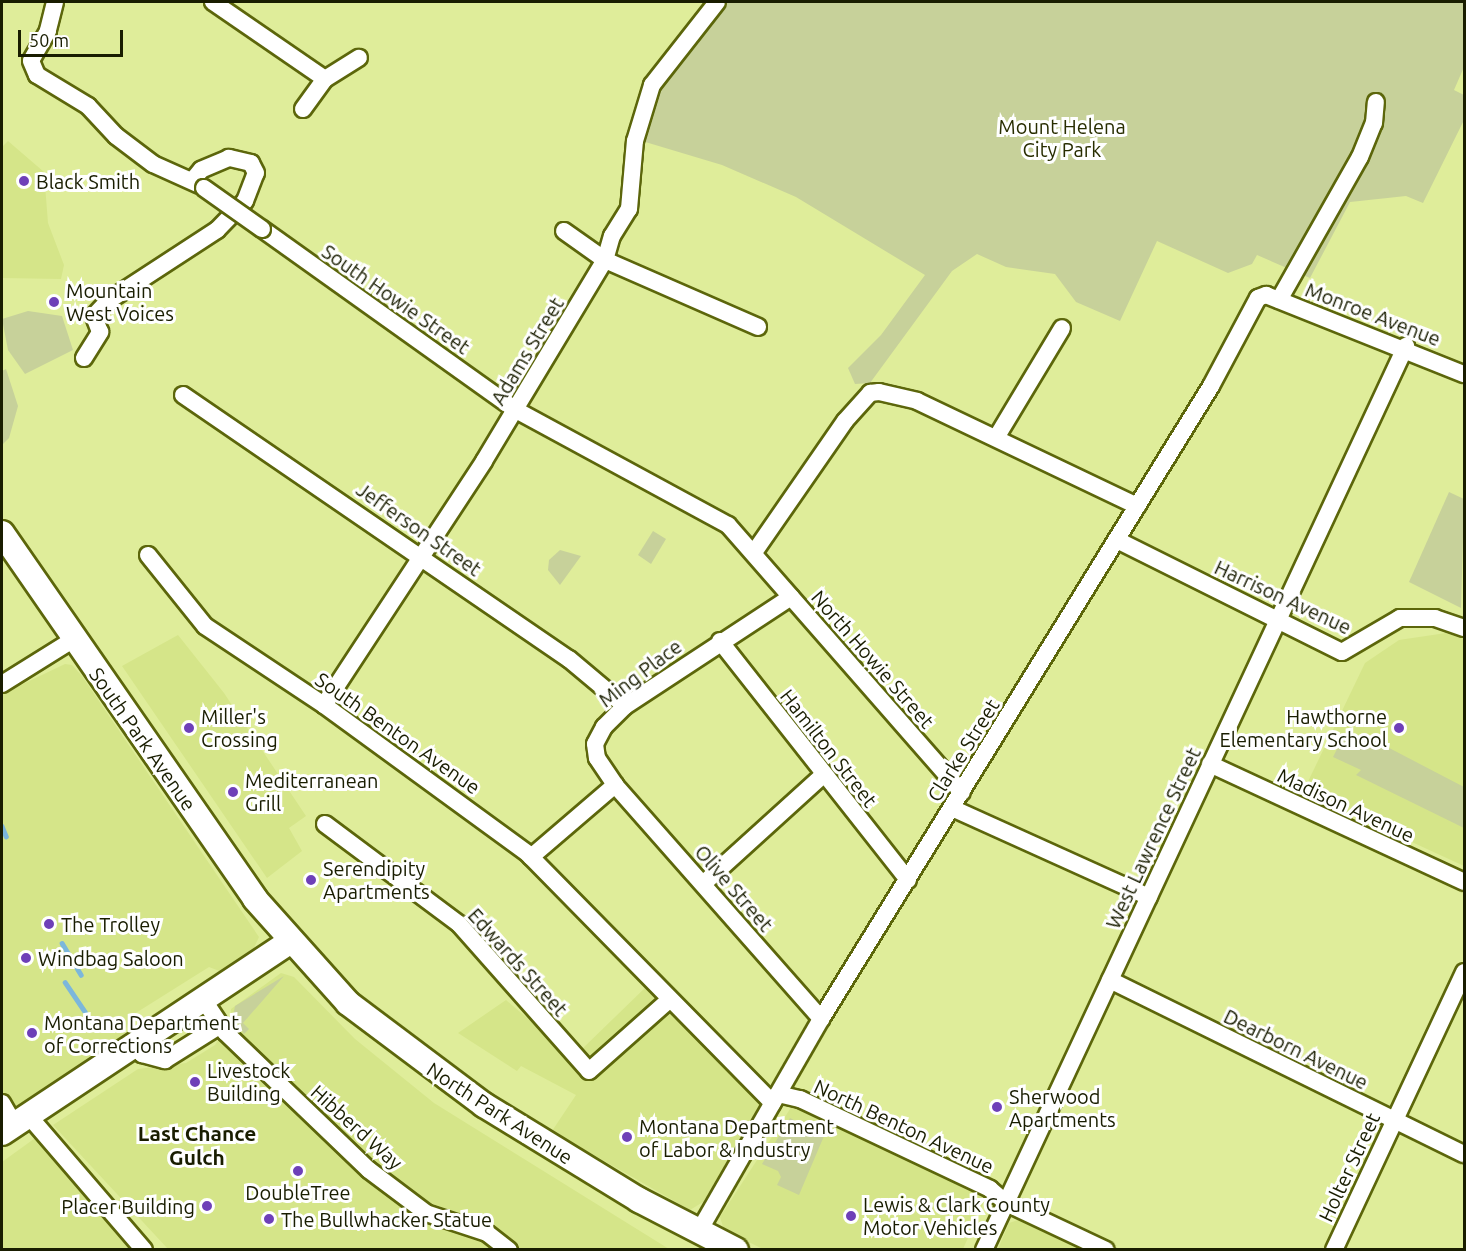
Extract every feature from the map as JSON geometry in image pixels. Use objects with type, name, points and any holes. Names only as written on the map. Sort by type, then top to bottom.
[{"type":"street","name":"South Howie Street","points":[[55,2],[48,31],[32,61],[37,75],[88,106],[116,135],[153,164],[198,184],[385,320],[516,410],[728,525],[755,551]]},
{"type":"street","points":[[213,2],[325,79]]},
{"type":"street","name":"Adams Street","points":[[324,705],[423,558],[516,410],[605,260],[612,236],[629,209],[635,141],[652,85],[717,2]]},
{"type":"street","points":[[303,109],[325,79],[359,58]]},
{"type":"street","name":"Clarke Street","points":[[699,1231],[821,1019],[1211,387],[1258,298],[1273,297],[1360,157],[1374,123],[1376,102]]},
{"type":"street","points":[[84,358],[100,332],[94,316],[114,296],[222,225],[245,201],[256,173],[251,163],[229,158],[209,166],[198,184]]},
{"type":"street","points":[[564,231],[605,260],[758,327]]},
{"type":"street","name":"Monroe Avenue","points":[[1273,297],[1406,346],[1464,374]]},
{"type":"street","points":[[996,438],[1062,327]]},
{"type":"street","name":"West Lawrence Street","points":[[984,1250],[1406,346]]},
{"type":"street","points":[[755,551],[845,421],[870,393],[917,401],[1137,506]]},
{"type":"street","name":"Jefferson Street","points":[[183,395],[569,659],[625,706]]},
{"type":"street","name":"South Park Avenue","points":[[2,533],[74,639],[289,942]]},
{"type":"street","name":"Harrison Avenue","points":[[1117,540],[1342,652],[1400,618],[1435,618],[1464,628]]},
{"type":"street","name":"North Howie Street","points":[[755,551],[791,597],[962,792]]},
{"type":"street","name":"South Benton Avenue","points":[[148,555],[205,626],[324,705],[531,857],[586,914]]},
{"type":"street","name":"Ming Place","points":[[615,785],[597,758],[595,744],[604,727],[625,706],[720,641],[791,597]]},
{"type":"street","points":[[2,684],[74,639]]},
{"type":"street","name":"Hamilton Street","points":[[720,641],[823,775],[908,880]]},
{"type":"street","name":"Madison Avenue","points":[[1210,764],[1464,882]]},
{"type":"street","points":[[703,884],[823,775]]},
{"type":"street","points":[[531,857],[615,785]]},
{"type":"street","name":"Olive Street","points":[[615,785],[821,1019]]},
{"type":"street","points":[[952,808],[1149,897]]},
{"type":"street","name":"Edwards Street","points":[[325,824],[459,924],[589,1071],[669,1000]]},
{"type":"street","name":"North Benton Avenue","points":[[586,914],[669,1000],[775,1099],[800,1099],[990,1189],[1006,1203],[1106,1250]]},
{"type":"street","points":[[14,1124],[289,942]]},
{"type":"street","name":"North Park Avenue","points":[[289,942],[348,1003],[431,1070],[639,1200],[736,1250]]},
{"type":"street","name":"Holter Street","points":[[1334,1250],[1464,972]]},
{"type":"street","name":"Dearborn Avenue","points":[[1110,980],[1464,1154]]},
{"type":"street","name":"Hibberd Way","points":[[203,999],[219,1026],[369,1170],[415,1207],[436,1218],[487,1233],[509,1250]]},
{"type":"street","points":[[135,1046],[142,1054],[165,1060],[219,1026]]},
{"type":"street","points":[[2,1103],[14,1124],[144,1250]]},
{"type":"shaded area","points":[[8,141],[44,172],[48,223],[64,265],[61,279],[2,278],[2,147]]},
{"type":"shaded area","name":"Hawthorne Elementary School","points":[[1446,633],[1464,638],[1464,866],[1303,792],[1365,663],[1399,640]]},
{"type":"shaded area","points":[[178,635],[224,693],[306,816],[289,828],[302,851],[267,878],[122,666]]},
{"type":"shaded area","points":[[65,664],[72,665],[82,676],[259,937],[253,950],[222,972],[209,967],[131,1016],[123,1037],[2,1118],[2,694]]},
{"type":"shaded area","points":[[281,973],[294,977],[355,1039],[434,1103],[669,1249],[168,1249],[53,1125],[138,1069],[186,1063],[215,1045],[232,1019],[231,1009]]},
{"type":"shaded area","points":[[647,986],[761,1103],[703,1202],[690,1210],[552,1131],[576,1095],[521,1066],[517,1071],[458,1033],[506,1000],[539,1028],[552,1019],[582,1049]]},
{"type":"shaded area","points":[[792,1106],[986,1197],[963,1249],[763,1249],[724,1230],[720,1217]]},
{"type":"shaded area","points":[[38,1136],[139,1249],[2,1249],[2,1162]]},
{"type":"shaded area","points":[[1018,1220],[1080,1249],[998,1249],[1009,1223]]},
{"type":"green space","name":"Mount Helena City Park","points":[[726,2],[1464,2],[1464,67],[1454,90],[1464,95],[1464,120],[1423,203],[1406,196],[1350,202],[1310,278],[1257,255],[1252,264],[1228,273],[1157,241],[1120,321],[1076,302],[1055,274],[1006,267],[977,254],[952,271],[870,383],[855,384],[848,368],[881,335],[925,275],[796,197],[722,165],[642,141],[654,97]]},
{"type":"green space","points":[[28,311],[62,316],[73,350],[25,374],[8,350],[2,319]]},
{"type":"green space","points":[[6,369],[18,406],[9,438],[2,445],[2,371]]},
{"type":"green space","points":[[1449,492],[1464,499],[1461,608],[1409,582]]},
{"type":"green space","points":[[653,531],[666,539],[651,564],[638,555]]},
{"type":"green space","points":[[560,550],[581,556],[560,585],[548,570],[549,560]]},
{"type":"green space","points":[[1350,737],[1361,742],[1370,738],[1464,787],[1464,828],[1356,775],[1361,770],[1333,757],[1342,739]]},
{"type":"green space","points":[[284,976],[243,1023],[249,1029],[244,1034],[233,1016],[235,1006]]},
{"type":"green space","points":[[790,1118],[824,1136],[799,1195],[777,1185],[781,1177],[778,1171],[762,1164]]},
{"type":"waterway","points":[[2,826],[6,836]]},
{"type":"waterway","points":[[62,943],[81,975]]},
{"type":"waterway","points":[[65,982],[85,1012]]},
{"type":"place","name":"Black Smith","points":[[24,181]]},
{"type":"place","name":"Mountain West Voices","points":[[54,302]]},
{"type":"place","name":"Miller's Crossing","points":[[189,728]]},
{"type":"place","name":"Hawthorne Elementary School","points":[[1399,728]]},
{"type":"place","name":"Mediterranean Grill","points":[[233,792]]},
{"type":"place","name":"Serendipity Apartments","points":[[311,880]]},
{"type":"place","name":"The Trolley","points":[[49,924]]},
{"type":"place","name":"Windbag Saloon","points":[[26,958]]},
{"type":"place","name":"Montana Department of Corrections","points":[[32,1033]]},
{"type":"place","name":"Livestock Building","points":[[195,1082]]},
{"type":"place","name":"Sherwood Apartments","points":[[997,1107]]},
{"type":"place","name":"Montana Department of Labor & Industry","points":[[627,1137]]},
{"type":"place","name":"DoubleTree","points":[[298,1171]]},
{"type":"place","name":"Placer Building","points":[[207,1206]]},
{"type":"place","name":"Lewis & Clark County Motor Vehicles","points":[[851,1216]]},
{"type":"place","name":"The Bullwhacker Statue","points":[[269,1219]]},
{"type":"district","name":"Last Chance Gulch","points":[[197,1145]]}]
